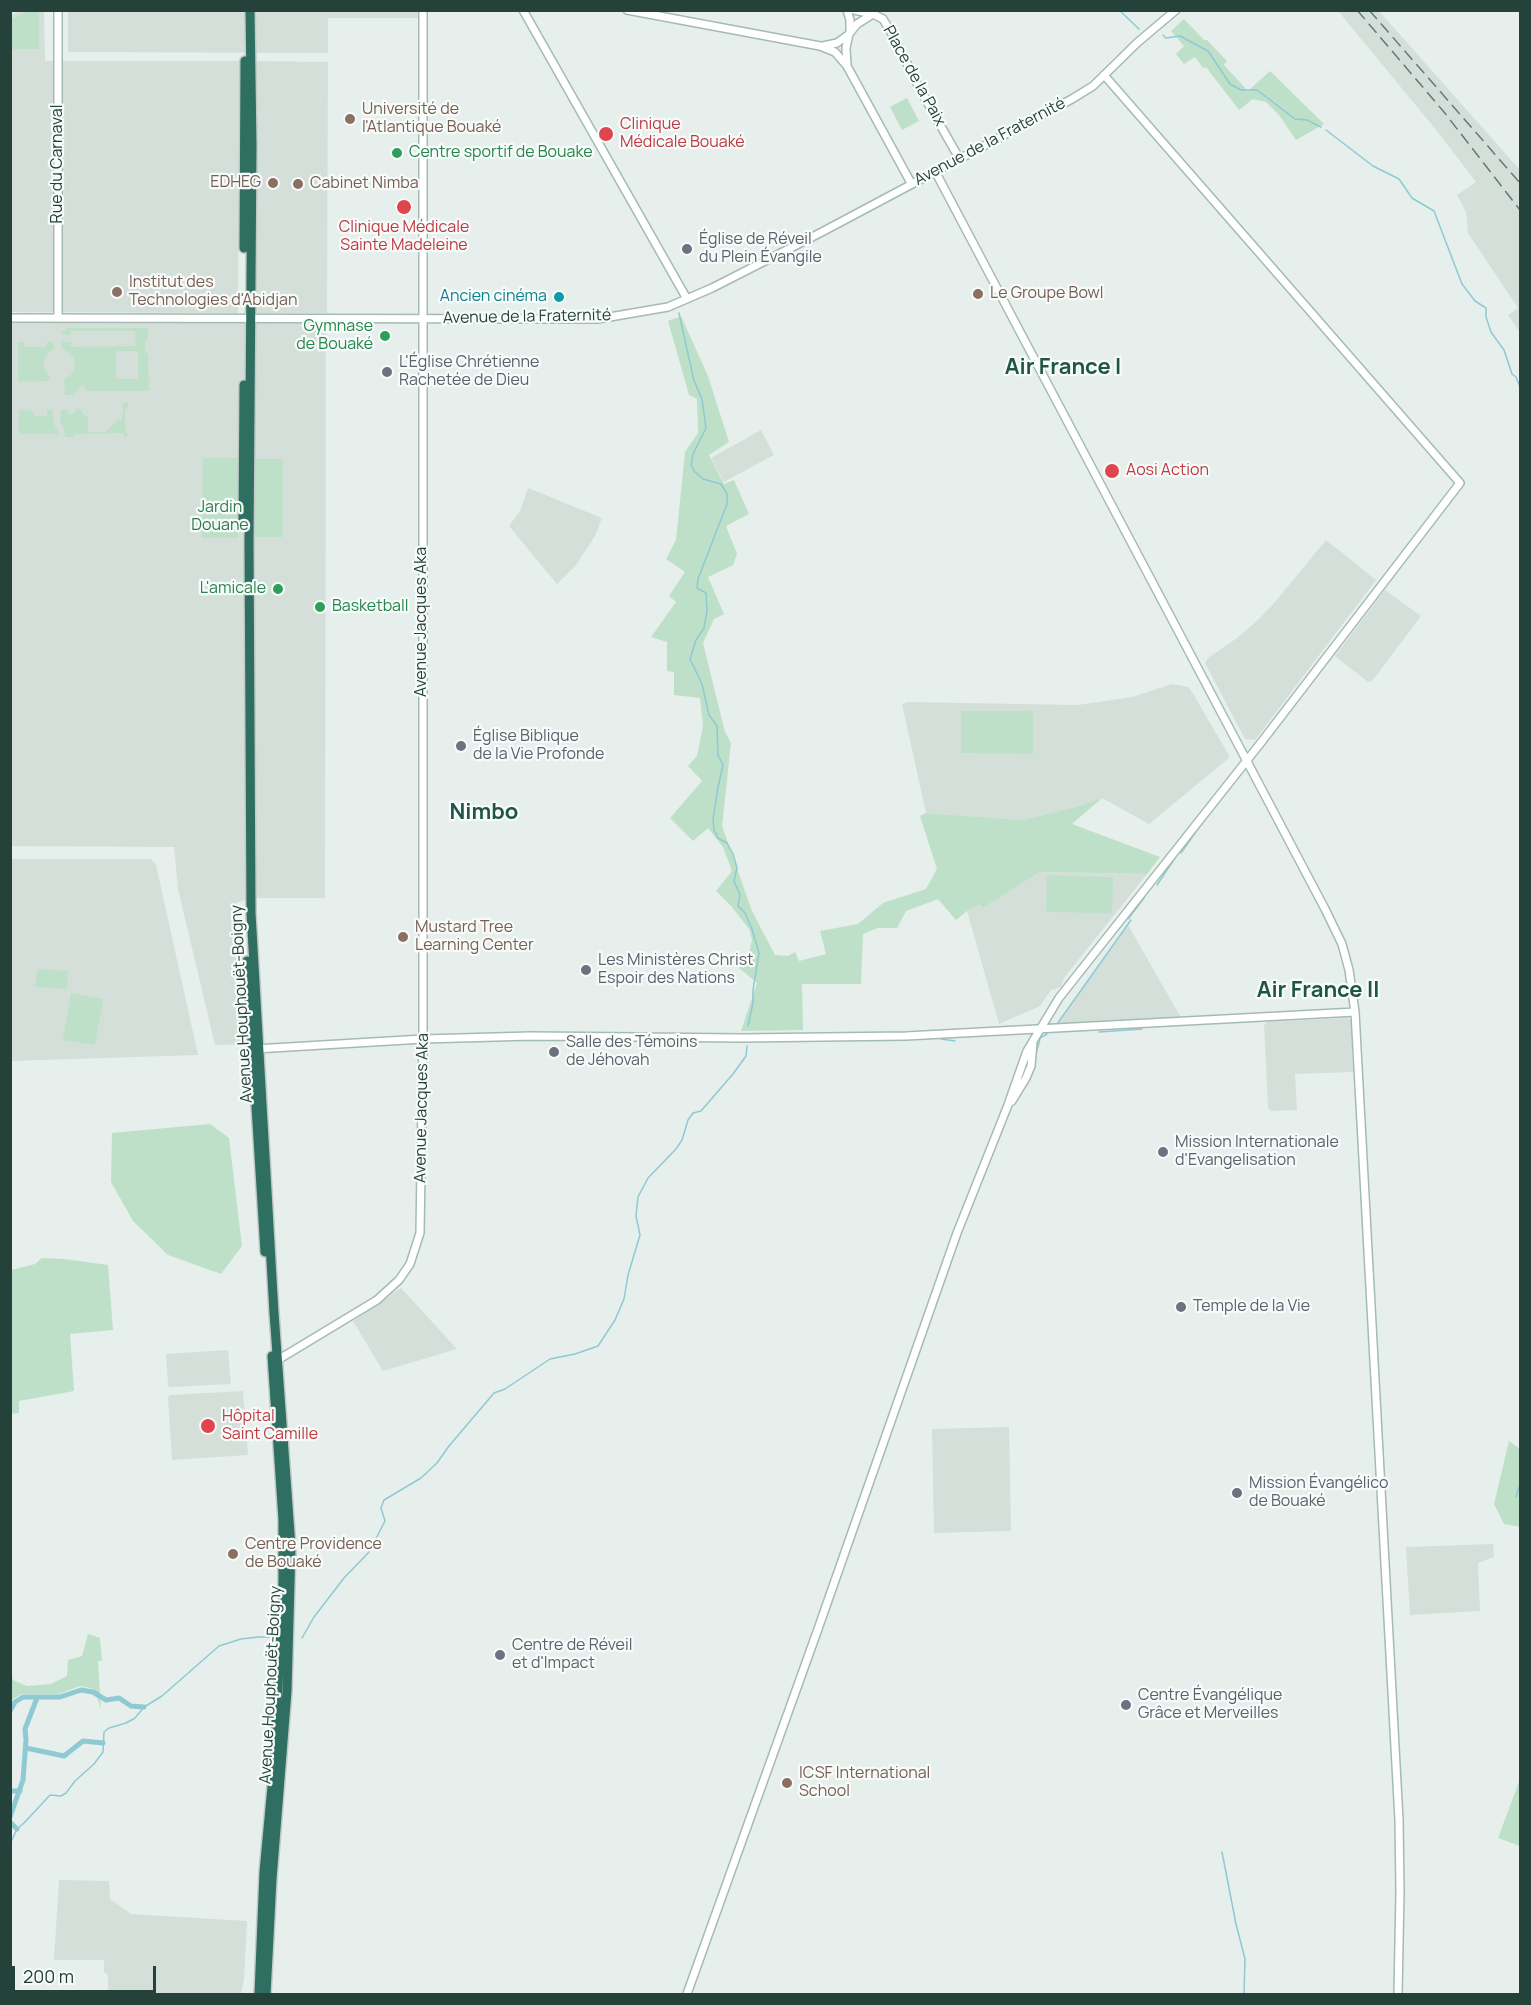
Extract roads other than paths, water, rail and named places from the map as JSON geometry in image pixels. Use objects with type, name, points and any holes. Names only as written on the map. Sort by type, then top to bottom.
[{"type":"highway","name":"Avenue Houphouët-Boigny","points":[[244,10],[247,319]]},
{"type":"highway","name":"Avenue Houphouët-Boigny","points":[[250,10],[243,496],[244,855],[283,1520],[283,1581],[274,1765],[264,1872],[259,1995]]},
{"type":"highway","name":"Avenue Houphouët-Boigny","points":[[266,1995],[291,1581],[290,1518],[275,1362]]},
{"type":"street","name":"Rue du Carnaval","points":[[58,10],[58,318]]},
{"type":"street","name":"Avenue Jacques Aka","points":[[275,1362],[377,1300],[399,1280],[410,1264],[420,1233],[423,1039],[423,10]]},
{"type":"street","points":[[523,10],[687,299]]},
{"type":"street","points":[[627,10],[820,46],[835,52],[847,66],[911,183]]},
{"type":"street","points":[[847,10],[850,20],[846,48],[847,66]]},
{"type":"street","points":[[854,10],[873,14]]},
{"type":"street","name":"Avenue de la Fraternité","points":[[10,318],[598,319],[668,307],[810,238],[1072,99],[1093,86],[1138,42],[1176,10]]},
{"type":"street","name":"Place de la Paix","points":[[820,46],[837,43],[873,14],[883,19],[959,158]]},
{"type":"street","points":[[687,1995],[957,1233],[1008,1105],[1031,1066],[1033,1040],[1059,998],[1460,483],[1104,75]]},
{"type":"street","points":[[935,171],[1342,944],[1349,970],[1355,1012],[1399,1820],[1398,1995]]},
{"type":"street","points":[[255,1049],[423,1039],[531,1036],[873,1037],[1355,1012]]},
{"type":"waterway","points":[[1119,10],[1139,29]]},
{"type":"waterway","points":[[1163,35],[1166,38],[1180,36],[1208,51],[1230,84],[1241,90],[1257,90],[1295,119],[1307,120],[1321,127]]},
{"type":"waterway","points":[[1326,130],[1373,166],[1399,179],[1412,198],[1434,211],[1462,284],[1475,301],[1486,308],[1486,317],[1491,332],[1504,350],[1512,374],[1516,377],[1520,387]]},
{"type":"waterway","points":[[679,313],[694,381],[702,399],[706,428],[693,454],[691,465],[703,479],[721,484],[727,494],[727,504],[698,579],[697,588],[706,593],[707,611],[704,628],[696,640],[690,659],[702,684],[709,715],[717,726],[718,755],[723,765],[713,820],[714,830],[718,838],[727,843],[733,854],[737,868],[734,881],[740,895],[738,906],[745,913],[759,953],[748,1026]]},
{"type":"waterway","points":[[1181,853],[1209,813]]},
{"type":"waterway","points":[[1157,885],[1175,858]]},
{"type":"waterway","points":[[1128,919],[1144,898]]},
{"type":"waterway","points":[[1057,1024],[1131,920]]},
{"type":"waterway","points":[[1099,1032],[1142,1029]]},
{"type":"waterway","points":[[1040,1038],[1047,1034]]},
{"type":"waterway","points":[[941,1039],[955,1041]]},
{"type":"waterway","points":[[1036,1053],[1040,1039]]},
{"type":"waterway","points":[[302,1638],[314,1617],[344,1578],[369,1552],[385,1521],[381,1508],[384,1500],[421,1478],[437,1463],[494,1393],[505,1389],[550,1359],[598,1346],[615,1320],[624,1299],[628,1275],[640,1235],[636,1216],[638,1197],[648,1178],[682,1140],[688,1120],[693,1113],[701,1111],[746,1056],[747,1046]]},
{"type":"waterway","points":[[1516,1497],[1520,1484]]},
{"type":"waterway","points":[[10,1844],[17,1829],[50,1795],[61,1796],[66,1793],[75,1781],[94,1764],[103,1752],[104,1732],[109,1728],[135,1718],[144,1707],[162,1696],[219,1646],[241,1639],[273,1637]]},
{"type":"waterway","points":[[10,1711],[15,1702],[23,1697],[60,1697],[81,1690],[93,1692],[106,1700],[119,1698],[131,1706],[144,1707]]},
{"type":"waterway","points":[[10,1817],[23,1780],[25,1729],[37,1698]]},
{"type":"waterway","points":[[26,1748],[64,1756],[83,1741],[103,1743]]},
{"type":"waterway","points":[[10,1791],[20,1791]]},
{"type":"waterway","points":[[10,1822],[17,1829]]},
{"type":"waterway","points":[[1222,1852],[1245,1959],[1244,1994]]},
{"type":"railway","points":[[1357,10],[1444,112],[1520,210]]},
{"type":"railway","points":[[1369,10],[1520,183]]},
{"type":"place","name":"Université de l'Atlantique Bouaké","points":[[350,119]]},
{"type":"place","name":"Clinique Médicale Bouaké","points":[[606,134]]},
{"type":"place","name":"Centre sportif de Bouake","points":[[397,153]]},
{"type":"place","name":"EDHEG","points":[[273,183]]},
{"type":"place","name":"Cabinet Nimba","points":[[298,184]]},
{"type":"place","name":"Clinique Médicale Sainte Madeleine","points":[[404,207]]},
{"type":"place","name":"Église de Réveil du Plein Évangile","points":[[687,249]]},
{"type":"place","name":"Institut des Technologies d'Abidjan","points":[[117,292]]},
{"type":"place","name":"Le Groupe Bowl","points":[[978,294]]},
{"type":"place","name":"Ancien cinéma","points":[[559,297]]},
{"type":"place","name":"Gymnase de Bouaké","points":[[385,336]]},
{"type":"place","name":"L'Église Chrétienne Rachetée de Dieu","points":[[387,372]]},
{"type":"place","name":"Aosi Action","points":[[1112,471]]},
{"type":"place","name":"L'amicale","points":[[278,589]]},
{"type":"place","name":"Basketball","points":[[320,607]]},
{"type":"place","name":"Église Biblique de la Vie Profonde","points":[[461,746]]},
{"type":"place","name":"Mustard Tree Learning Center","points":[[403,937]]},
{"type":"place","name":"Les Ministères Christ Espoir des Nations","points":[[586,970]]},
{"type":"place","name":"Salle des Témoins de Jéhovah","points":[[554,1052]]},
{"type":"place","name":"Mission Internationale d'Evangelisation","points":[[1163,1152]]},
{"type":"place","name":"Temple de la Vie","points":[[1181,1307]]},
{"type":"place","name":"Hôpital Saint Camille","points":[[208,1426]]},
{"type":"place","name":"Mission Évangélico de Bouaké","points":[[1237,1493]]},
{"type":"place","name":"Centre Providence de Bouaké","points":[[233,1554]]},
{"type":"place","name":"Centre de Réveil et d'Impact","points":[[500,1655]]},
{"type":"place","name":"Centre Évangélique Grâce et Merveilles","points":[[1126,1705]]},
{"type":"place","name":"ICSF International School","points":[[787,1783]]},
{"type":"district","name":"Air France I","points":[[1063,368]]},
{"type":"district","name":"Nimbo","points":[[484,813]]},
{"type":"district","name":"Air France II","points":[[1318,991]]},
{"type":"park label","name":"Jardin Douane","points":[[220,517]]}]
